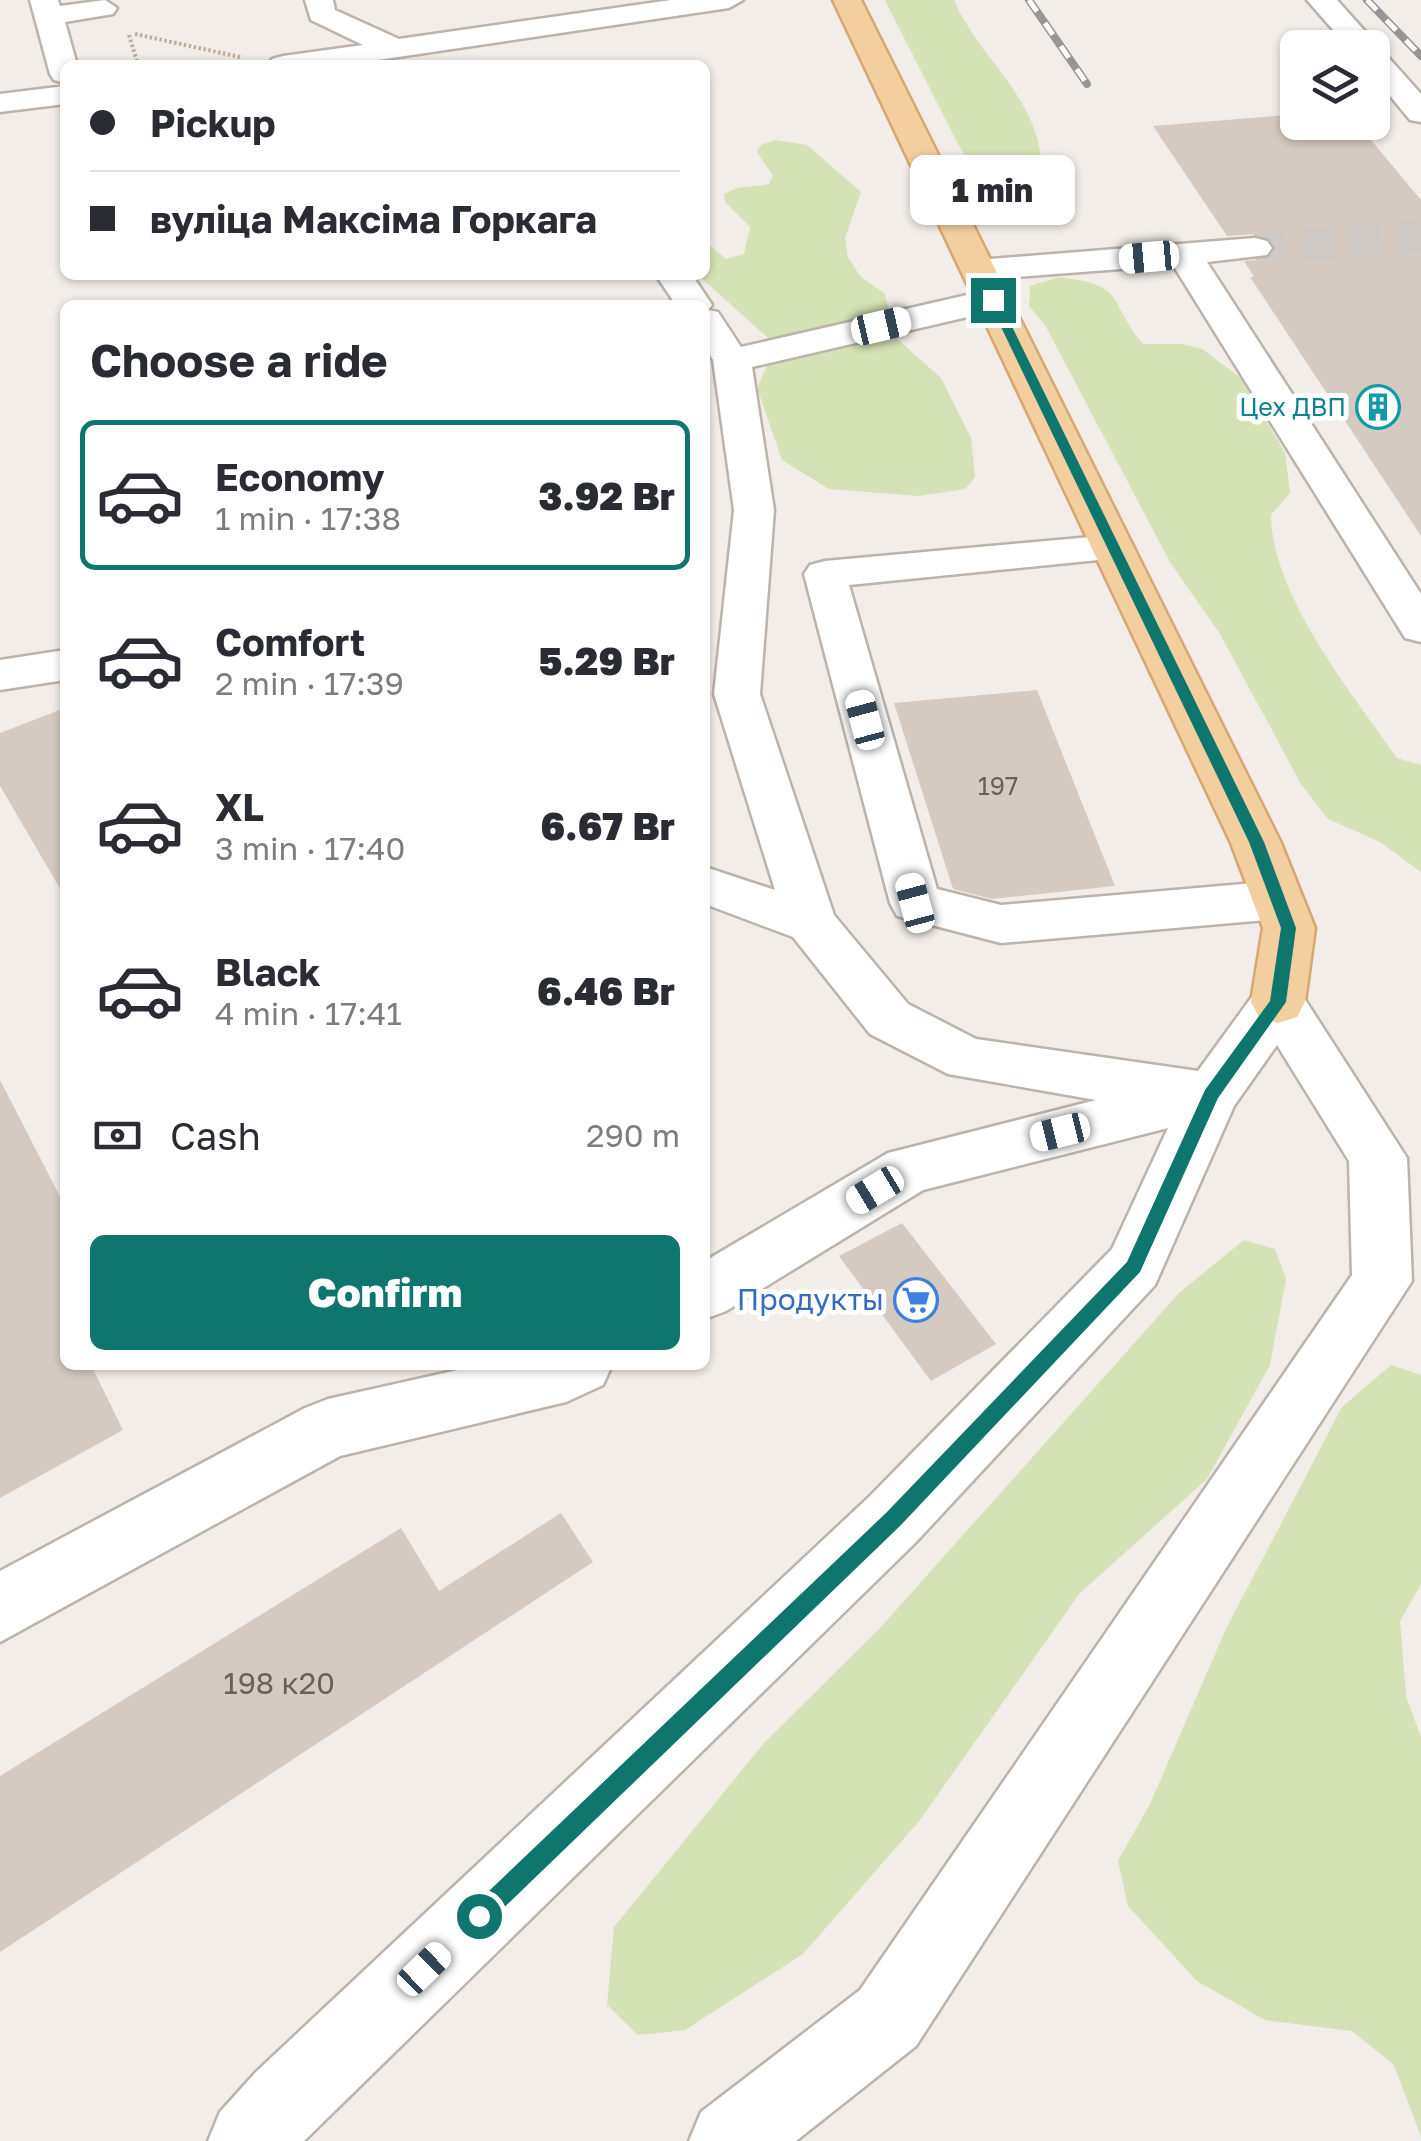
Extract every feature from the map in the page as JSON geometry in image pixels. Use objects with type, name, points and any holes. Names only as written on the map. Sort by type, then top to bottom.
[{"type":"main road","points":[[847,0],[1256,842],[1289,928],[1278,1002]]},
{"type":"street","points":[[319,0],[321,14],[396,50]]},
{"type":"street","points":[[321,60],[396,50],[501,23],[730,0]]},
{"type":"street","points":[[1321,0],[1349,30]]},
{"type":"street","points":[[61,60],[46,8],[103,8]]},
{"type":"street","points":[[501,23],[527,60]]},
{"type":"street","points":[[1390,76],[1421,113]]},
{"type":"street","points":[[0,103],[60,96]]},
{"type":"street","points":[[732,360],[986,285],[1184,254],[1255,248]]},
{"type":"street","points":[[1184,254],[1421,628]]},
{"type":"street","points":[[710,327],[732,360],[754,510],[737,694],[811,923],[889,1019],[968,1059],[1211,1095]]},
{"type":"street","points":[[1113,548],[825,574],[915,903],[1002,924],[1278,900]]},
{"type":"street","points":[[0,675],[60,666]]},
{"type":"street","points":[[710,887],[811,923]]},
{"type":"street","points":[[249,2141],[285,2101],[893,1519],[1134,1267],[1211,1095],[1278,1002],[1378,1158],[1382,1280],[888,2018],[730,2141]]},
{"type":"street","points":[[710,1289],[908,1170],[1211,1095]]},
{"type":"street","points":[[0,1608],[328,1429],[562,1370]]},
{"type":"path","points":[[129,33],[240,57]]},
{"type":"green space","points":[[885,0],[954,0],[1016,94],[1036,134],[1041,157],[1010,204],[993,202],[958,144]]},
{"type":"green space","points":[[775,140],[807,145],[861,192],[845,238],[848,258],[861,277],[885,294],[895,337],[941,378],[971,438],[975,477],[965,489],[919,496],[829,489],[782,460],[757,388],[767,366],[780,358],[778,347],[704,280],[710,280],[710,245],[726,259],[744,254],[750,227],[725,202],[724,194],[737,188],[769,184],[773,176],[757,152],[761,145]]},
{"type":"green space","points":[[1059,277],[1106,290],[1143,344],[1182,344],[1202,349],[1241,378],[1285,453],[1290,493],[1271,515],[1275,546],[1299,610],[1397,758],[1421,765],[1421,872],[1380,842],[1328,819],[1301,784],[1220,634],[1170,562],[1045,325],[1029,306],[1030,286]]},
{"type":"green space","points":[[1244,1240],[1275,1249],[1286,1279],[1270,1365],[1207,1479],[1079,1594],[920,1820],[803,1954],[685,2030],[638,2035],[607,2005],[614,1927],[764,1743],[880,1628],[1179,1293]]},
{"type":"green space","points":[[1391,1365],[1421,1375],[1421,1584],[1400,1621],[1406,1696],[1421,1737],[1421,2137],[1394,2065],[1352,2031],[1265,2020],[1197,1981],[1128,1906],[1118,1861],[1150,1804],[1226,1629],[1342,1407]]},
{"type":"building","points":[[1280,115],[1280,140],[1371,140],[1421,200],[1421,536],[1250,277],[1254,277],[1244,261],[1267,259],[1275,246],[1268,237],[1256,234],[1227,236],[1153,126]]},
{"type":"building","points":[[1037,690],[1115,886],[992,899],[953,889],[894,703]]},
{"type":"building","points":[[60,710],[60,888],[0,786],[0,733]]},
{"type":"building","points":[[0,1080],[60,1196],[60,1370],[93,1370],[123,1430],[0,1498]]},
{"type":"building","name":"Продукты","points":[[902,1223],[996,1344],[931,1381],[839,1256]]},
{"type":"building","points":[[561,1513],[593,1562],[0,1952],[0,1776],[401,1528],[439,1591]]},
{"type":"tunnel","points":[[1255,248],[1421,237]]},
{"type":"railway","points":[[1029,0],[1087,84]]},
{"type":"railway","points":[[1367,0],[1421,56]]},
{"type":"place","name":"Цех ДВП","points":[[1378,407]]},
{"type":"place","name":"Продукты","points":[[916,1300]]},
{"type":"route","points":[[479,1916],[893,1519],[1134,1267],[1211,1095],[1278,1002],[1289,928],[1256,842],[993,300]]}]
